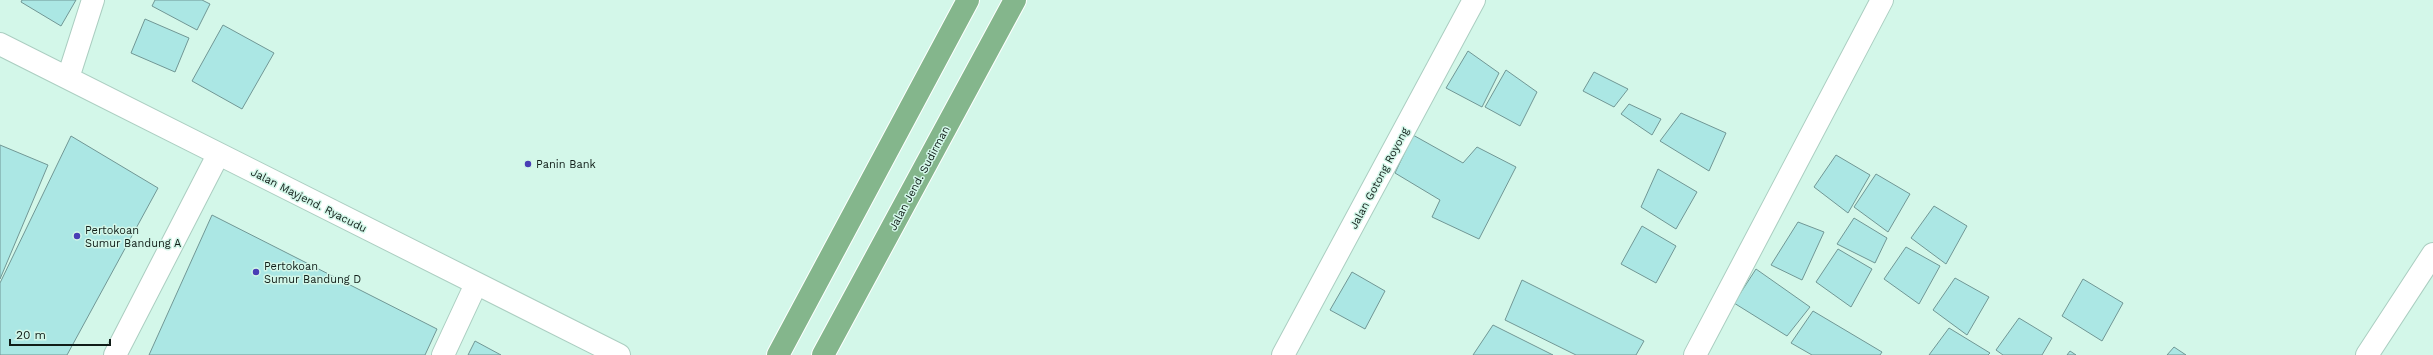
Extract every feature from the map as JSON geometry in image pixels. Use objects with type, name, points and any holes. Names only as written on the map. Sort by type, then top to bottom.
[{"type":"highway","points":[[778,355],[968,0]]},
{"type":"highway","name":"Jalan Jend. Sudirman","points":[[823,355],[1016,0]]},
{"type":"street","points":[[68,78],[93,0]]},
{"type":"street","name":"Jalan Gotong Royong","points":[[1283,355],[1474,0]]},
{"type":"street","points":[[1695,355],[1882,0]]},
{"type":"street","name":"Jalan Mayjend. Ryacudu","points":[[0,44],[218,155],[619,355]]},
{"type":"street","points":[[118,354],[218,155]]},
{"type":"street","points":[[2367,355],[2433,254]]},
{"type":"street","points":[[443,355],[476,284]]},
{"type":"building","points":[[22,0],[76,0],[61,26],[21,2]]},
{"type":"building","points":[[155,0],[202,0],[210,4],[197,30],[152,6]]},
{"type":"building","points":[[145,19],[189,38],[175,72],[131,53]]},
{"type":"building","points":[[223,25],[274,53],[242,109],[192,81]]},
{"type":"building","points":[[1468,51],[1499,73],[1482,107],[1446,88]]},
{"type":"building","points":[[1506,70],[1537,92],[1520,126],[1485,107]]},
{"type":"building","points":[[1594,72],[1628,89],[1614,107],[1583,91]]},
{"type":"building","points":[[1629,104],[1661,119],[1652,135],[1621,114]]},
{"type":"building","points":[[1681,113],[1726,133],[1709,171],[1660,141]]},
{"type":"building","points":[[1413,135],[1463,163],[1477,147],[1516,167],[1479,239],[1432,217],[1440,200],[1395,173]]},
{"type":"building","name":"Pertokoan Sumur Bandung A","points":[[71,136],[158,188],[67,355],[0,355],[0,283]]},
{"type":"building","points":[[0,145],[48,165],[0,279]]},
{"type":"building","points":[[1836,155],[1870,175],[1848,213],[1814,187]]},
{"type":"building","points":[[1658,169],[1697,192],[1676,229],[1641,207]]},
{"type":"building","points":[[1876,174],[1910,194],[1888,232],[1854,207]]},
{"type":"building","points":[[1934,206],[1967,226],[1946,264],[1911,238]]},
{"type":"building","name":"Pertokoan Sumur Bandung D","points":[[212,215],[437,329],[425,355],[149,355]]},
{"type":"building","points":[[1854,218],[1887,238],[1875,263],[1837,244]]},
{"type":"building","points":[[1798,222],[1824,232],[1802,280],[1771,265]]},
{"type":"building","points":[[1642,226],[1676,246],[1656,283],[1621,264]]},
{"type":"building","points":[[1906,247],[1940,266],[1919,304],[1884,279]]},
{"type":"building","points":[[1838,249],[1872,269],[1851,307],[1816,282]]},
{"type":"building","points":[[1756,269],[1810,307],[1787,336],[1734,303]]},
{"type":"building","points":[[1352,272],[1385,291],[1365,329],[1330,310]]},
{"type":"building","points":[[1955,278],[1989,297],[1967,335],[1933,310]]},
{"type":"building","points":[[2083,279],[2123,303],[2102,341],[2062,316]]},
{"type":"building","points":[[1522,280],[1644,341],[1636,355],[1576,355],[1505,320]]},
{"type":"building","points":[[1813,311],[1882,352],[1880,355],[1812,355],[1791,343]]},
{"type":"building","points":[[2019,318],[2052,338],[2042,355],[2003,355],[1996,350]]},
{"type":"building","points":[[1493,325],[1553,355],[1473,355]]},
{"type":"building","points":[[1949,328],[1990,353],[1988,355],[1929,355]]},
{"type":"building","points":[[475,341],[501,355],[468,355]]},
{"type":"building","points":[[2174,347],[2186,355],[2167,355]]},
{"type":"building","points":[[2070,351],[2076,355],[2067,355]]},
{"type":"place","name":"Panin Bank","points":[[528,164]]},
{"type":"place","name":"Pertokoan Sumur Bandung A","points":[[77,236]]},
{"type":"place","name":"Pertokoan Sumur Bandung D","points":[[256,272]]}]
